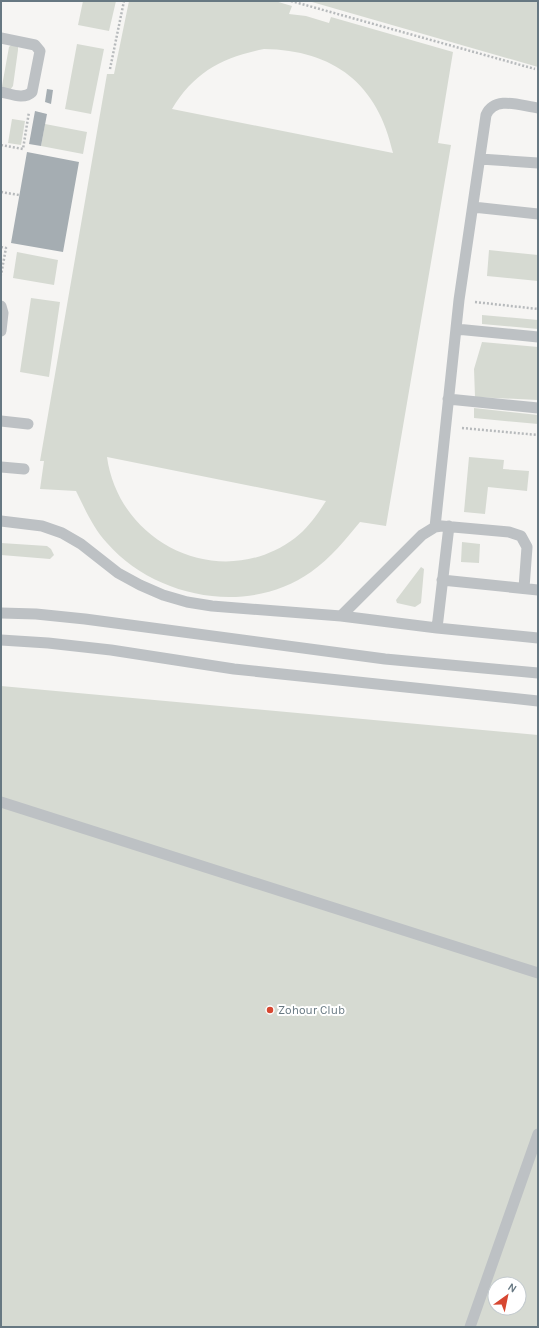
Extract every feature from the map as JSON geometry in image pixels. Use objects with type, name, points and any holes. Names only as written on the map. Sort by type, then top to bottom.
[{"type":"lane","points":[[1,38],[35,45],[39,49],[32,92],[22,96],[1,92]]},
{"type":"lane","points":[[435,527],[456,329],[486,115],[490,107],[501,102],[538,108]]},
{"type":"lane","points":[[480,159],[538,163]]},
{"type":"lane","points":[[473,207],[538,214]]},
{"type":"lane","points":[[1,306],[3,313],[1,330]]},
{"type":"lane","points":[[456,329],[538,337]]},
{"type":"lane","points":[[448,399],[538,408]]},
{"type":"lane","points":[[1,421],[28,424]]},
{"type":"lane","points":[[1,467],[24,469]]},
{"type":"lane","points":[[1,521],[42,526],[62,533],[81,544],[118,572],[140,585],[163,595],[187,602],[212,606],[341,616],[437,628],[538,638]]},
{"type":"lane","points":[[437,628],[448,526]]},
{"type":"lane","points":[[341,616],[422,535],[435,527],[448,526],[515,533],[521,536],[527,547],[524,588]]},
{"type":"lane","points":[[442,580],[538,590]]},
{"type":"lane","points":[[1,614],[36,614],[86,618],[385,659],[538,673]]},
{"type":"lane","points":[[1,640],[48,643],[111,650],[234,669],[538,701]]},
{"type":"lane","points":[[1,802],[538,973]]},
{"type":"lane","points":[[470,1327],[538,1134]]},
{"type":"path","points":[[110,70],[124,1]]},
{"type":"path","points":[[292,1],[535,69]]},
{"type":"path","points":[[307,6],[309,1]]},
{"type":"path","points":[[1,145],[23,149],[32,92]]},
{"type":"path","points":[[1,192],[19,195]]},
{"type":"path","points":[[1,247],[6,248],[1,275]]},
{"type":"path","points":[[483,302],[538,309]]},
{"type":"path","points":[[472,428],[538,435]]},
{"type":"shaded area","points":[[83,1],[116,1],[109,31],[78,25]]},
{"type":"shaded area","points":[[129,1],[275,1],[292,6],[289,14],[306,16],[329,23],[331,17],[453,52],[438,143],[451,145],[386,526],[360,522],[332,555],[311,572],[286,586],[260,594],[232,597],[204,595],[177,588],[151,577],[127,562],[107,543],[93,525],[76,491],[40,489],[44,461],[40,461],[107,74],[114,74]],"holes":[[[264,49],[289,51],[312,56],[332,64],[349,76],[364,90],[376,108],[386,129],[393,153],[172,109],[190,85],[211,68],[235,57]],[[107,457],[326,501],[312,521],[300,534],[266,554],[237,561],[207,560],[178,551],[153,536],[131,515],[116,488]]]},
{"type":"shaded area","points":[[312,1],[538,1],[538,67],[312,2]]},
{"type":"shaded area","points":[[12,44],[18,46],[18,50],[13,86],[10,90],[2,86],[9,47]]},
{"type":"shaded area","points":[[77,44],[104,49],[91,114],[65,109]]},
{"type":"shaded area","points":[[12,119],[25,121],[21,145],[8,143]]},
{"type":"shaded area","points":[[45,124],[87,132],[83,154],[41,146]]},
{"type":"shaded area","points":[[489,250],[538,255],[538,281],[487,276]]},
{"type":"shaded area","points":[[17,252],[58,260],[54,285],[13,278]]},
{"type":"shaded area","points":[[31,298],[60,302],[49,377],[20,372]]},
{"type":"shaded area","points":[[482,315],[538,320],[538,329],[482,324]]},
{"type":"shaded area","points":[[482,342],[538,347],[538,400],[475,397],[474,369]]},
{"type":"shaded area","points":[[474,408],[538,415],[538,424],[474,418]]},
{"type":"shaded area","points":[[469,457],[504,460],[503,469],[529,471],[527,491],[488,487],[485,514],[464,512]]},
{"type":"shaded area","points":[[462,542],[480,544],[479,563],[461,562]]},
{"type":"shaded area","points":[[1,543],[47,546],[51,549],[54,555],[50,559],[1,555]]},
{"type":"shaded area","points":[[421,567],[424,569],[421,603],[415,607],[397,603],[396,600]]},
{"type":"shaded area","name":"Zohour Club","points":[[1,686],[538,735],[538,1327],[1,1327]]},
{"type":"building","points":[[47,89],[53,90],[51,104],[45,102]]},
{"type":"building","points":[[35,111],[47,114],[41,146],[29,144]]},
{"type":"building","points":[[27,152],[79,162],[63,252],[11,243]]},
{"type":"place","name":"Zohour Club","points":[[270,1010]]}]
